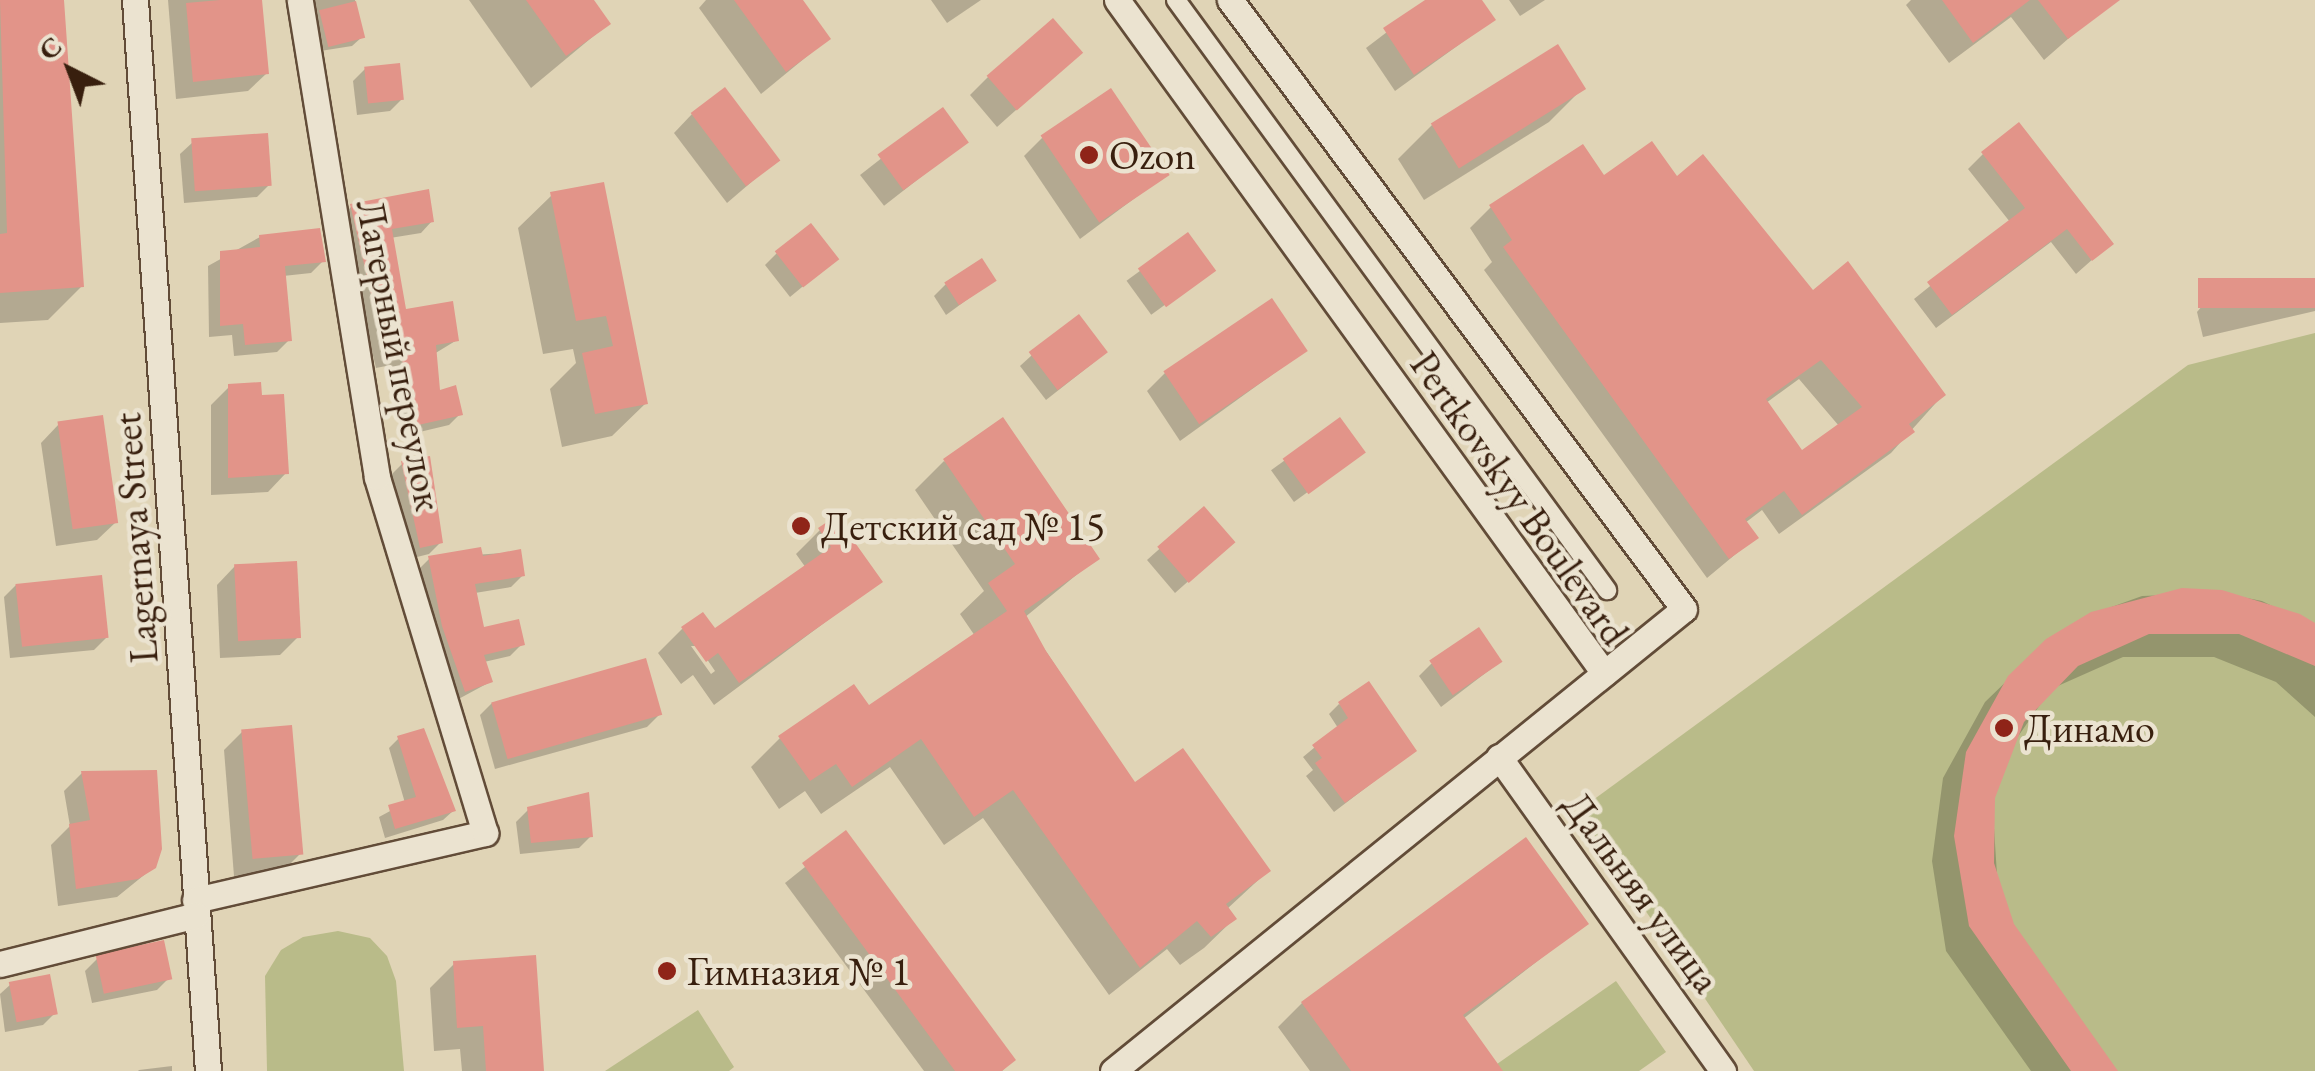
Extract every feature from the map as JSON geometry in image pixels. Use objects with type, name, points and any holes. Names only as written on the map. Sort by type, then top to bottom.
[{"type":"street","name":"Lagernaya Street","points":[[135,0],[208,1071]]},
{"type":"street","name":"Лагерный переулок","points":[[196,907],[485,833],[377,477],[300,0]]},
{"type":"street","name":"Pertkovskyy Boulevard","points":[[1116,0],[1604,673]]},
{"type":"street","points":[[1176,0],[1607,590]]},
{"type":"street","name":"Pertkovskyy Boulevard","points":[[1112,1071],[1684,609],[1230,0]]},
{"type":"street","name":"Дальняя улица","points":[[1499,757],[1724,1071]]},
{"type":"street","points":[[0,964],[196,907]]},
{"type":"green space","name":"Динамо","points":[[2315,333],[2315,1071],[1754,1071],[1578,811],[2188,365]]},
{"type":"green space","points":[[338,931],[370,938],[387,956],[396,981],[404,1071],[267,1071],[265,976],[281,950],[303,937]]},
{"type":"green space","points":[[1616,981],[1666,1052],[1639,1071],[1502,1071],[1497,1064]]},
{"type":"green space","points":[[698,1010],[734,1067],[729,1071],[605,1071]]},
{"type":"building","points":[[0,0],[64,0],[84,287],[0,293],[0,234],[7,233]]},
{"type":"building","points":[[262,0],[269,74],[193,82],[186,3]]},
{"type":"building","points":[[526,0],[594,0],[611,24],[566,56]]},
{"type":"building","points":[[734,0],[803,0],[831,39],[786,72]]},
{"type":"building","points":[[1425,0],[1482,0],[1496,20],[1414,75],[1383,28]]},
{"type":"building","points":[[1942,0],[2030,0],[1973,43]]},
{"type":"building","points":[[2038,0],[2120,0],[2068,39]]},
{"type":"building","points":[[356,1],[365,38],[328,47],[319,10]]},
{"type":"building","points":[[1053,18],[1083,53],[1017,110],[987,76]]},
{"type":"building","points":[[1558,44],[1586,89],[1459,168],[1431,123]]},
{"type":"building","points":[[400,63],[404,100],[368,104],[364,67]]},
{"type":"building","points":[[725,87],[780,160],[746,186],[691,113]]},
{"type":"building","points":[[1111,88],[1170,175],[1099,223],[1041,136]]},
{"type":"building","points":[[943,107],[969,143],[903,190],[877,155]]},
{"type":"building","points":[[2019,122],[2114,244],[2092,261],[2067,229],[1952,315],[1927,282],[2025,208],[1981,152]]},
{"type":"building","points":[[268,133],[272,186],[195,191],[191,138]]},
{"type":"building","points":[[1652,141],[1677,176],[1703,154],[1813,290],[1848,261],[1946,395],[1909,424],[1915,432],[1802,515],[1784,491],[1745,519],[1759,538],[1729,559],[1503,247],[1512,240],[1489,205],[1583,144],[1604,175]],"holes":[[[1821,360],[1862,407],[1802,450],[1766,399]]]},
{"type":"building","points":[[604,182],[648,404],[595,414],[582,353],[613,346],[606,316],[576,321],[550,192]]},
{"type":"building","points":[[429,189],[434,222],[392,229],[406,309],[453,301],[459,341],[436,345],[440,390],[456,385],[463,415],[418,425],[401,356],[386,358],[350,204]]},
{"type":"building","points":[[811,223],[839,259],[803,288],[775,251]]},
{"type":"building","points":[[320,228],[326,262],[285,266],[292,341],[245,345],[243,324],[220,326],[220,251],[260,247],[259,235]]},
{"type":"building","points":[[1188,232],[1216,271],[1166,307],[1138,268]]},
{"type":"building","points":[[982,258],[997,281],[959,305],[944,283]]},
{"type":"building","points":[[2198,278],[2315,278],[2315,308],[2198,308]]},
{"type":"building","points":[[1272,298],[1308,351],[1199,424],[1163,371]]},
{"type":"building","points":[[1079,314],[1108,352],[1058,390],[1029,352]]},
{"type":"building","points":[[261,382],[262,395],[284,394],[289,474],[228,478],[228,384]]},
{"type":"building","points":[[103,415],[118,523],[73,529],[57,421]]},
{"type":"building","points":[[1003,417],[1100,559],[1024,611],[1046,651],[1135,782],[1183,748],[1271,871],[1226,904],[1237,919],[1211,937],[1197,921],[1140,968],[1013,790],[974,817],[921,739],[852,787],[836,764],[810,781],[778,736],[854,684],[869,705],[1007,611],[988,583],[1015,564],[943,459]]},
{"type":"building","points":[[1340,417],[1366,453],[1308,494],[1283,459]]},
{"type":"building","points":[[430,456],[443,543],[420,548],[401,461]]},
{"type":"building","points":[[1204,506],[1235,542],[1189,583],[1157,547]]},
{"type":"building","points":[[836,516],[883,582],[739,683],[718,653],[706,662],[681,627],[703,612],[715,628],[831,547],[818,528]]},
{"type":"building","points":[[481,547],[483,556],[521,549],[525,576],[475,584],[484,627],[519,619],[525,645],[484,655],[493,682],[465,692],[442,626],[428,556]]},
{"type":"building","points":[[297,561],[301,638],[238,641],[234,564]]},
{"type":"building","points":[[102,575],[109,638],[22,647],[15,584]]},
{"type":"building","points":[[2182,588],[2222,590],[2300,614],[2315,623],[2315,666],[2239,634],[2149,634],[2078,666],[2024,722],[1995,798],[1994,863],[2014,924],[2118,1071],[2071,1071],[1969,926],[1954,836],[1966,752],[2008,676],[2046,639],[2091,612]]},
{"type":"building","points":[[1479,627],[1502,662],[1453,695],[1429,661]]},
{"type":"building","points":[[646,658],[662,715],[507,759],[491,702]]},
{"type":"building","points":[[1369,681],[1417,751],[1345,803],[1315,763],[1322,758],[1312,745],[1348,718],[1338,702]]},
{"type":"building","points":[[292,725],[303,855],[253,859],[241,729]]},
{"type":"building","points":[[424,728],[456,811],[395,829],[388,805],[416,797],[397,736]]},
{"type":"building","points":[[157,770],[162,849],[156,868],[138,879],[76,889],[69,824],[90,820],[81,771]]},
{"type":"building","points":[[589,792],[593,837],[531,843],[527,807]]},
{"type":"building","points":[[846,830],[1016,1060],[1002,1071],[955,1071],[802,863]]},
{"type":"building","points":[[1526,837],[1589,924],[1463,1015],[1503,1071],[1351,1071],[1301,1002]]},
{"type":"building","points":[[164,940],[172,979],[104,994],[96,955]]},
{"type":"building","points":[[536,955],[544,1071],[486,1071],[483,1026],[457,1028],[453,961]]},
{"type":"building","points":[[50,974],[58,1014],[17,1022],[9,982]]},
{"type":"place","name":"Ozon","points":[[1089,155]]},
{"type":"place","name":"Детский сад № 15","points":[[801,526]]},
{"type":"place","name":"Динамо","points":[[2004,728]]},
{"type":"place","name":"Гимназия № 1","points":[[667,971]]}]
